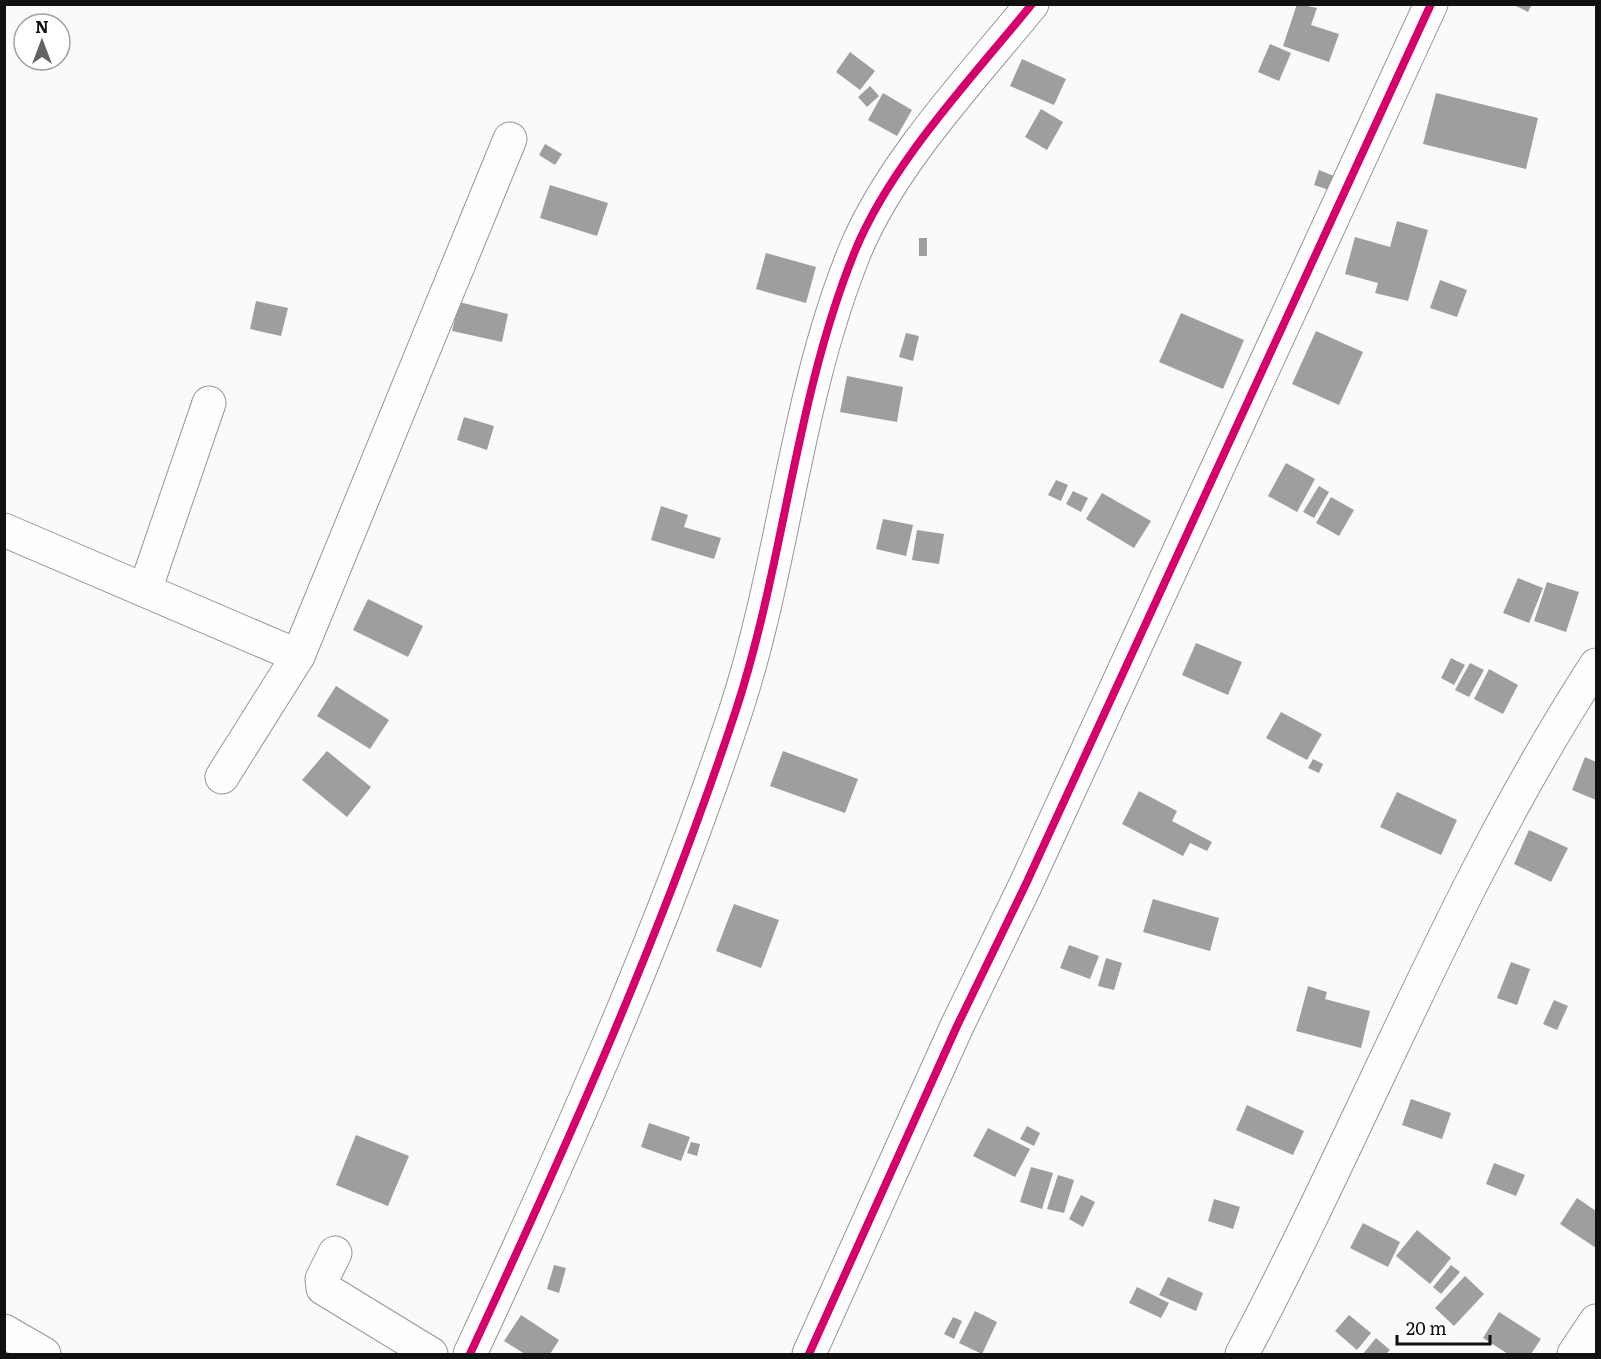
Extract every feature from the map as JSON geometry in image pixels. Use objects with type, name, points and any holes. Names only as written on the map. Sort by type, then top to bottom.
[{"type":"street","points":[[470,1354],[557,1166],[633,990],[694,830],[757,639],[808,411],[828,333],[856,250],[883,197],[927,134],[1032,4]]},
{"type":"street","points":[[810,1354],[957,1026],[1025,886],[1431,4]]},
{"type":"street","points":[[222,777],[298,656],[510,139]]},
{"type":"street","points":[[145,590],[209,403]]},
{"type":"street","points":[[4,530],[298,656]]},
{"type":"street","points":[[1242,1354],[1329,1181],[1378,1074],[1484,859],[1536,761],[1596,665]]},
{"type":"street","points":[[335,1253],[322,1279],[323,1288],[431,1354]]},
{"type":"street","points":[[1574,1354],[1596,1321]]},
{"type":"street","points":[[4,1331],[44,1354]]},
{"type":"building","points":[[1297,4],[1317,8],[1311,25],[1339,34],[1329,62],[1283,46]]},
{"type":"building","points":[[1512,4],[1532,4],[1528,12]]},
{"type":"building","points":[[1270,44],[1291,53],[1279,81],[1258,72]]},
{"type":"building","points":[[850,52],[875,71],[860,90],[836,72]]},
{"type":"building","points":[[1022,59],[1066,79],[1054,105],[1010,86]]},
{"type":"building","points":[[870,86],[879,96],[867,107],[858,97]]},
{"type":"building","points":[[883,93],[912,110],[897,136],[868,120]]},
{"type":"building","points":[[1436,93],[1538,118],[1526,169],[1423,144]]},
{"type":"building","points":[[1041,109],[1063,122],[1047,150],[1025,137]]},
{"type":"building","points":[[545,144],[562,154],[555,165],[539,155]]},
{"type":"building","points":[[1319,170],[1334,176],[1329,190],[1314,185]]},
{"type":"building","points":[[550,185],[608,203],[597,236],[540,218]]},
{"type":"building","points":[[1397,221],[1428,230],[1408,301],[1375,293],[1378,283],[1345,274],[1355,237],[1390,247]]},
{"type":"building","points":[[919,238],[927,238],[927,256],[919,256]]},
{"type":"building","points":[[766,253],[816,267],[806,303],[756,289]]},
{"type":"building","points":[[1440,280],[1467,290],[1457,317],[1430,308]]},
{"type":"building","points":[[256,301],[288,308],[281,336],[250,329]]},
{"type":"building","points":[[459,302],[508,314],[502,342],[452,331]]},
{"type":"building","points":[[1181,313],[1244,340],[1223,389],[1159,362]]},
{"type":"building","points":[[1316,331],[1363,352],[1339,405],[1292,384]]},
{"type":"building","points":[[906,333],[919,336],[913,361],[899,357]]},
{"type":"building","points":[[847,376],[903,387],[897,422],[840,412]]},
{"type":"building","points":[[464,417],[494,426],[487,450],[457,440]]},
{"type":"building","points":[[1286,463],[1315,479],[1297,512],[1268,496]]},
{"type":"building","points":[[1056,480],[1068,485],[1061,501],[1048,495]]},
{"type":"building","points":[[1319,486],[1329,492],[1314,518],[1303,512]]},
{"type":"building","points":[[1073,491],[1088,498],[1081,512],[1066,504]]},
{"type":"building","points":[[1102,493],[1151,521],[1134,548],[1086,519]]},
{"type":"building","points":[[1331,497],[1354,510],[1339,536],[1316,523]]},
{"type":"building","points":[[661,506],[688,515],[684,527],[721,538],[714,559],[651,540]]},
{"type":"building","points":[[883,519],[913,525],[906,556],[876,549]]},
{"type":"building","points":[[917,530],[944,534],[939,564],[912,560]]},
{"type":"building","points":[[1518,578],[1543,588],[1529,623],[1503,613]]},
{"type":"building","points":[[1547,582],[1579,592],[1566,632],[1534,621]]},
{"type":"building","points":[[368,599],[423,626],[408,657],[353,630]]},
{"type":"building","points":[[1196,643],[1242,662],[1228,695],[1182,675]]},
{"type":"building","points":[[1451,658],[1465,665],[1454,685],[1441,678]]},
{"type":"building","points":[[1470,663],[1484,670],[1469,697],[1455,690]]},
{"type":"building","points":[[1489,669],[1518,685],[1503,714],[1474,699]]},
{"type":"building","points":[[336,686],[389,720],[370,749],[317,716]]},
{"type":"building","points":[[1281,712],[1322,734],[1307,760],[1266,738]]},
{"type":"building","points":[[327,751],[371,787],[347,817],[302,780]]},
{"type":"building","points":[[783,751],[858,779],[845,813],[770,786]]},
{"type":"building","points":[[1585,757],[1596,762],[1596,800],[1572,790]]},
{"type":"building","points":[[1313,759],[1323,764],[1319,773],[1308,768]]},
{"type":"building","points":[[1139,791],[1177,811],[1172,821],[1212,842],[1207,851],[1190,843],[1183,856],[1122,824]]},
{"type":"building","points":[[1397,792],[1457,820],[1441,855],[1380,827]]},
{"type":"building","points":[[1529,830],[1568,848],[1551,882],[1514,864]]},
{"type":"building","points":[[1153,899],[1219,918],[1210,951],[1143,932]]},
{"type":"building","points":[[734,904],[779,920],[761,968],[716,951]]},
{"type":"building","points":[[1069,945],[1099,956],[1090,979],[1060,968]]},
{"type":"building","points":[[1106,958],[1122,963],[1114,990],[1098,986]]},
{"type":"building","points":[[1511,962],[1530,969],[1517,1005],[1497,998]]},
{"type":"building","points":[[1308,986],[1327,992],[1325,999],[1370,1011],[1361,1048],[1296,1031]]},
{"type":"building","points":[[1554,1000],[1568,1006],[1557,1030],[1543,1024]]},
{"type":"building","points":[[1411,1099],[1451,1113],[1442,1139],[1402,1125]]},
{"type":"building","points":[[1247,1105],[1304,1131],[1293,1155],[1236,1130]]},
{"type":"building","points":[[649,1123],[690,1137],[681,1161],[641,1147]]},
{"type":"building","points":[[1027,1126],[1040,1133],[1034,1146],[1020,1139]]},
{"type":"building","points":[[988,1128],[1030,1149],[1015,1177],[973,1156]]},
{"type":"building","points":[[356,1135],[409,1156],[388,1206],[336,1185]]},
{"type":"building","points":[[691,1142],[700,1144],[697,1156],[687,1153]]},
{"type":"building","points":[[1494,1163],[1525,1175],[1516,1196],[1486,1184]]},
{"type":"building","points":[[1031,1167],[1053,1173],[1042,1209],[1020,1202]]},
{"type":"building","points":[[1058,1175],[1074,1180],[1064,1213],[1047,1209]]},
{"type":"building","points":[[1081,1195],[1095,1202],[1083,1227],[1069,1219]]},
{"type":"building","points":[[1577,1198],[1596,1211],[1596,1248],[1560,1224]]},
{"type":"building","points":[[1214,1199],[1240,1207],[1233,1229],[1208,1221]]},
{"type":"building","points":[[1363,1223],[1400,1242],[1388,1267],[1350,1248]]},
{"type":"building","points":[[1417,1230],[1451,1258],[1430,1284],[1396,1256]]},
{"type":"building","points":[[554,1265],[566,1268],[559,1293],[547,1289]]},
{"type":"building","points":[[1451,1265],[1460,1272],[1441,1294],[1433,1287]]},
{"type":"building","points":[[1465,1276],[1484,1294],[1454,1326],[1435,1308]]},
{"type":"building","points":[[1168,1277],[1203,1293],[1196,1311],[1159,1295]]},
{"type":"building","points":[[1137,1287],[1169,1303],[1161,1318],[1129,1303]]},
{"type":"building","points":[[975,1311],[997,1322],[982,1354],[959,1343]]},
{"type":"building","points":[[1499,1312],[1541,1339],[1531,1354],[1508,1354],[1483,1338]]},
{"type":"building","points":[[521,1315],[559,1340],[550,1354],[525,1354],[504,1341]]},
{"type":"building","points":[[1349,1315],[1371,1333],[1357,1350],[1335,1331]]},
{"type":"building","points":[[953,1317],[962,1321],[954,1339],[944,1334]]},
{"type":"building","points":[[1376,1338],[1390,1350],[1386,1354],[1363,1354]]},
{"type":"cycle path","points":[[470,1354],[543,1195],[612,1036],[646,955],[708,792],[753,653],[818,364],[855,251],[870,218],[911,154],[959,91],[1032,4]]},
{"type":"cycle path","points":[[809,1354],[957,1026],[1025,886],[1431,4]]}]
